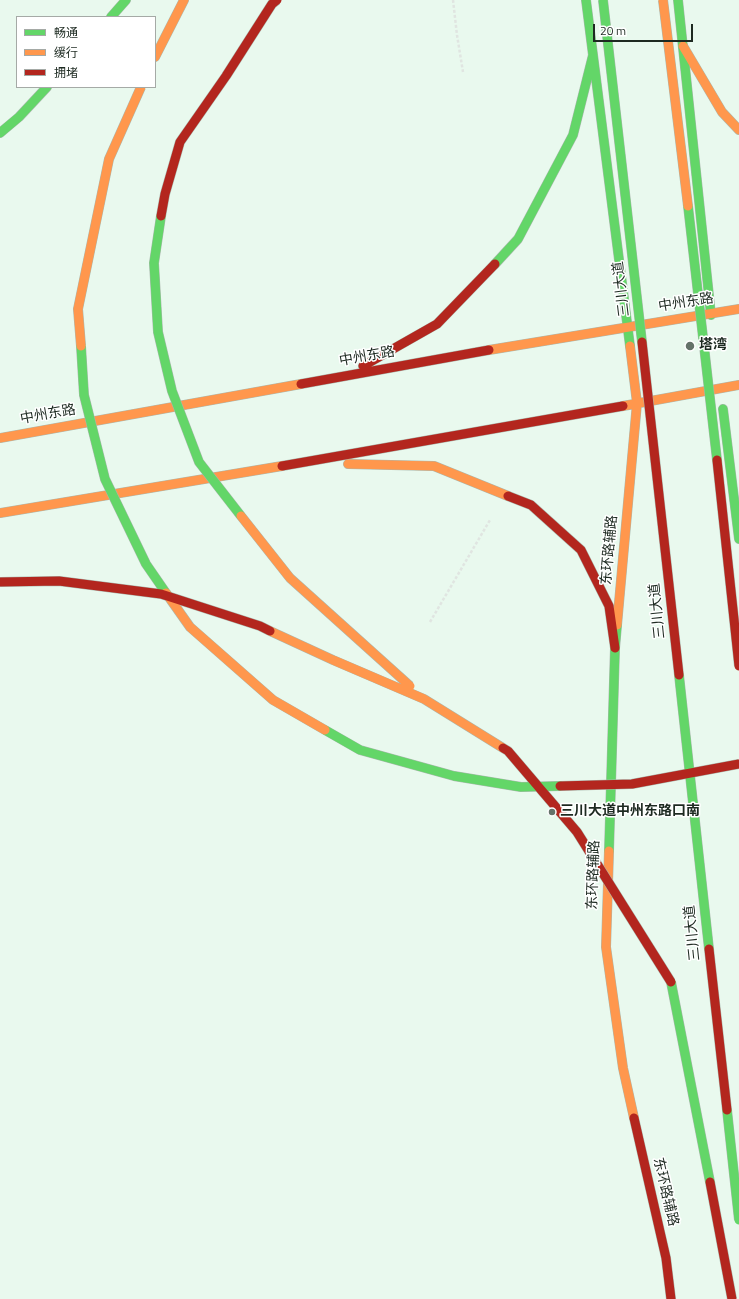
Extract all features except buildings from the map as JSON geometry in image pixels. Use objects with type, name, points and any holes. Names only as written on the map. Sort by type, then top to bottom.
[{"type":"main road","points":[[111,16],[126,0]]},
{"type":"main road","points":[[156,55],[184,0]]},
{"type":"main road","points":[[277,0],[272,4],[226,76],[180,142],[165,194],[154,263],[158,332],[172,391],[199,462],[290,578],[424,699]]},
{"type":"main road","name":"东环路辅路","points":[[586,0],[637,403],[615,648],[606,947],[623,1068],[666,1258],[671,1299]]},
{"type":"main road","name":"三川大道","points":[[603,0],[652,426],[739,1220]]},
{"type":"main road","points":[[664,0],[714,427],[739,666]]},
{"type":"main road","points":[[678,0],[712,317]]},
{"type":"main road","points":[[683,46],[722,112],[739,130]]},
{"type":"main road","points":[[349,374],[437,324],[518,239],[573,135],[593,55]]},
{"type":"main road","points":[[0,133],[20,117],[46,88]]},
{"type":"main road","points":[[141,88],[109,159],[78,309],[84,395],[105,479],[146,564],[190,627],[273,700],[360,750],[454,776],[520,787],[632,784],[739,764]]},
{"type":"main road","name":"中州东路","points":[[0,438],[349,374],[558,338],[628,327],[712,317],[739,309]]},
{"type":"main road","points":[[720,385],[739,539]]},
{"type":"main road","points":[[0,513],[299,463],[637,403],[720,385],[739,385]]},
{"type":"main road","points":[[299,463],[434,466],[531,505],[582,550],[609,606],[615,648]]},
{"type":"main road","points":[[0,582],[59,581],[161,594],[260,626],[424,699],[508,751],[578,832],[672,984],[732,1299]]},
{"type":"path","points":[[453,0],[463,72]]},
{"type":"path","points":[[430,622],[491,519]]},
{"type":"traffic: fast","points":[[112,16],[126,0]]},
{"type":"traffic: fast","points":[[586,0],[630,346]]},
{"type":"traffic: fast","points":[[603,0],[642,342]]},
{"type":"traffic: fast","points":[[678,0],[711,315]]},
{"type":"traffic: fast","points":[[495,264],[518,239],[573,135],[593,55]]},
{"type":"traffic: fast","points":[[0,133],[19,117],[46,88]]},
{"type":"traffic: fast","points":[[688,206],[717,460]]},
{"type":"traffic: fast","points":[[161,216],[154,263],[158,332],[172,391],[199,462],[241,516]]},
{"type":"traffic: fast","points":[[81,346],[84,395],[105,479],[146,564],[166,593]]},
{"type":"traffic: fast","points":[[723,409],[739,539]]},
{"type":"traffic: fast","points":[[609,851],[617,625]]},
{"type":"traffic: fast","points":[[679,675],[709,949]]},
{"type":"traffic: fast","points":[[325,730],[360,750],[454,776],[521,787],[560,786]]},
{"type":"traffic: fast","points":[[671,982],[710,1182]]},
{"type":"traffic: fast","points":[[727,1110],[739,1220]]},
{"type":"traffic: slow","points":[[156,55],[184,0]]},
{"type":"traffic: slow","points":[[663,0],[688,206]]},
{"type":"traffic: slow","points":[[683,46],[722,112],[739,130]]},
{"type":"traffic: slow","points":[[81,346],[78,309],[109,159],[141,88]]},
{"type":"traffic: slow","points":[[489,350],[739,309]]},
{"type":"traffic: slow","points":[[617,625],[637,403],[630,346]]},
{"type":"traffic: slow","points":[[0,438],[301,384]]},
{"type":"traffic: slow","points":[[623,406],[739,385]]},
{"type":"traffic: slow","points":[[348,464],[434,466],[508,496]]},
{"type":"traffic: slow","points":[[0,513],[282,466]]},
{"type":"traffic: slow","points":[[241,516],[290,578],[410,686]]},
{"type":"traffic: slow","points":[[166,593],[190,627],[273,700],[325,730]]},
{"type":"traffic: slow","points":[[270,631],[424,699],[503,748]]},
{"type":"traffic: slow","points":[[609,851],[606,947],[623,1068],[634,1118]]},
{"type":"traffic: jam","points":[[161,216],[165,194],[180,142],[226,76],[272,4],[277,0]]},
{"type":"traffic: jam","points":[[363,366],[437,324],[495,264]]},
{"type":"traffic: jam","points":[[642,342],[679,675]]},
{"type":"traffic: jam","points":[[301,384],[489,350]]},
{"type":"traffic: jam","points":[[282,466],[623,406]]},
{"type":"traffic: jam","points":[[717,460],[739,666]]},
{"type":"traffic: jam","points":[[508,496],[531,505],[581,550],[609,606],[615,648]]},
{"type":"traffic: jam","points":[[0,582],[59,581],[161,594],[260,626],[270,631]]},
{"type":"traffic: jam","points":[[503,748],[508,751],[577,832],[671,982]]},
{"type":"traffic: jam","points":[[560,786],[632,784],[739,764]]},
{"type":"traffic: jam","points":[[709,949],[727,1110]]},
{"type":"traffic: jam","points":[[634,1118],[666,1258],[671,1299]]},
{"type":"traffic: jam","points":[[710,1182],[732,1299]]},
{"type":"place","name":"塔湾","points":[[690,346]]},
{"type":"place","name":"三川大道中州东路口南","points":[[552,812]]}]
